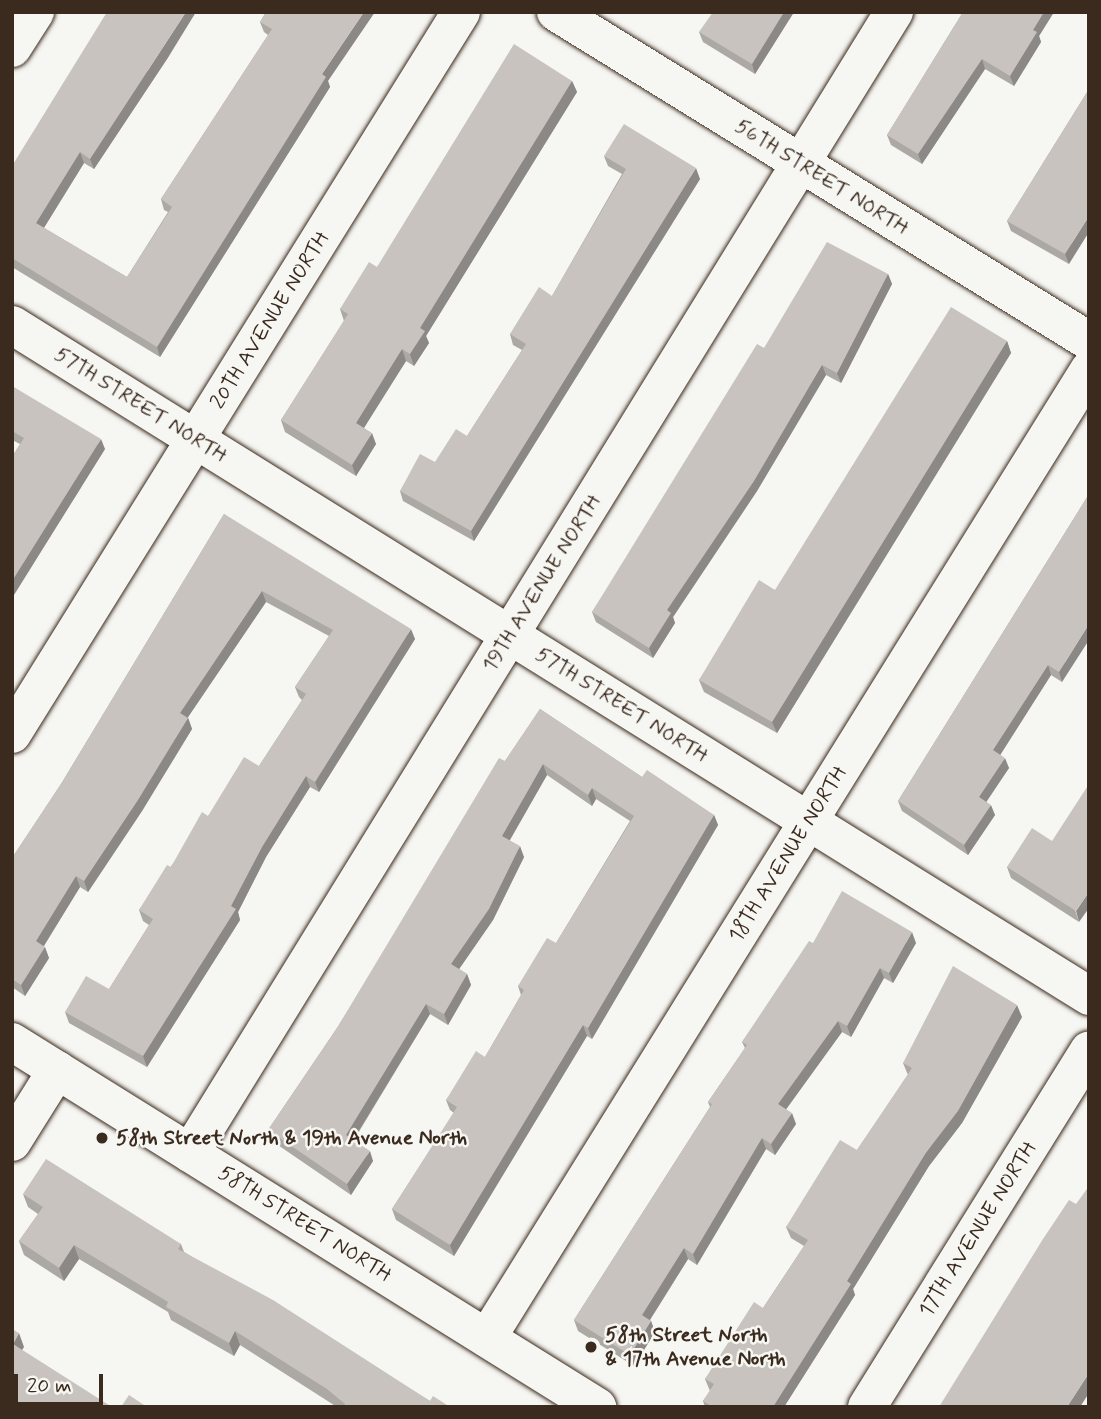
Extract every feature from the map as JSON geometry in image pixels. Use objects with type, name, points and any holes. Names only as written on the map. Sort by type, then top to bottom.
[{"type":"street","points":[[12,48],[35,12]]},
{"type":"street","name":"20TH AVENUE NORTH","points":[[12,734],[461,12]]},
{"type":"street","name":"56TH STREET NORTH","points":[[556,12],[1089,341]]},
{"type":"street","name":"19TH AVENUE NORTH","points":[[190,1153],[894,12]]},
{"type":"street","name":"57TH STREET NORTH","points":[[12,325],[1089,996]]},
{"type":"street","name":"18TH AVENUE NORTH","points":[[487,1338],[1089,370]]},
{"type":"street","name":"58TH STREET NORTH","points":[[12,1042],[597,1407]]},
{"type":"street","name":"17TH AVENUE NORTH","points":[[867,1407],[1089,1051]]},
{"type":"street","points":[[12,1142],[57,1070]]},
{"type":"building","points":[[107,12],[186,12],[90,159],[80,152],[36,223],[127,277],[172,207],[161,199],[272,29],[260,22],[266,12],[364,12],[322,74],[326,77],[157,347],[12,258],[12,166]]},
{"type":"building","points":[[713,12],[784,12],[752,64],[699,32]]},
{"type":"building","points":[[963,12],[1044,12],[1033,30],[1037,32],[1010,76],[982,59],[918,154],[887,135]]},
{"type":"building","points":[[514,44],[572,81],[420,328],[425,331],[410,354],[402,349],[356,423],[372,433],[352,465],[281,420],[348,314],[340,309],[369,262],[377,267]]},
{"type":"building","points":[[1089,89],[1089,216],[1065,254],[1007,221]]},
{"type":"building","points":[[624,124],[696,168],[471,531],[400,491],[420,454],[435,462],[456,429],[467,436],[526,344],[510,334],[539,287],[552,296],[626,169],[604,156]]},
{"type":"building","points":[[827,242],[888,274],[837,373],[822,365],[754,481],[667,610],[671,613],[649,648],[592,612],[757,344],[764,348]]},
{"type":"building","points":[[951,307],[1007,341],[772,722],[699,680],[759,580],[775,590]]},
{"type":"building","points":[[12,386],[101,439],[12,581],[12,457],[24,438],[12,431]]},
{"type":"building","points":[[1089,494],[1089,624],[1059,672],[1048,665],[993,750],[1005,758],[979,797],[991,805],[964,845],[898,801]]},
{"type":"building","points":[[224,514],[411,629],[315,782],[306,776],[262,847],[231,906],[236,909],[143,1056],[65,1012],[86,976],[109,989],[153,919],[139,910],[167,865],[171,867],[202,812],[208,816],[244,757],[259,766],[306,694],[295,687],[333,630],[262,591],[180,713],[188,718],[138,800],[84,881],[76,876],[36,941],[45,947],[21,985],[12,979],[12,858],[61,784]]},
{"type":"building","points":[[540,709],[642,777],[647,770],[714,815],[588,1028],[583,1025],[450,1245],[392,1209],[457,1107],[446,1100],[476,1051],[485,1057],[524,990],[518,986],[547,938],[556,943],[634,816],[592,788],[588,795],[543,764],[502,836],[520,846],[489,909],[451,964],[467,974],[444,1014],[426,1004],[346,1135],[370,1151],[347,1184],[268,1130],[337,1028],[499,758],[505,761]]},
{"type":"building","points":[[1089,784],[1089,892],[1076,911],[1007,867],[1032,828],[1052,841]]},
{"type":"building","points":[[842,891],[912,932],[889,973],[880,968],[847,1026],[838,1021],[778,1104],[792,1113],[771,1144],[762,1138],[693,1254],[684,1248],[642,1315],[651,1321],[630,1355],[574,1320],[712,1104],[708,1102],[747,1045],[742,1042],[809,941],[813,943]]},
{"type":"building","points":[[953,966],[1017,1005],[958,1111],[925,1154],[847,1281],[851,1284],[773,1407],[713,1407],[703,1401],[714,1384],[705,1379],[754,1302],[763,1308],[808,1240],[786,1227],[840,1140],[857,1150],[912,1068],[903,1063]]},
{"type":"building","points":[[46,1159],[181,1244],[178,1249],[273,1300],[430,1401],[433,1396],[450,1407],[344,1407],[345,1404],[327,1389],[235,1331],[229,1343],[166,1307],[168,1302],[74,1245],[59,1268],[19,1241],[43,1207],[23,1194]]},
{"type":"building","points":[[1089,1186],[1089,1373],[1067,1407],[939,1407],[1069,1200],[1076,1204]]},
{"type":"building","points":[[12,1329],[19,1333],[13,1344],[112,1407],[12,1407]]},
{"type":"building","points":[[129,1395],[147,1407],[121,1407]]},
{"type":"place","name":"58th Street North & 19th Avenue North","points":[[102,1138]]},
{"type":"place","name":"58th Street North & 17th Avenue North","points":[[591,1347]]}]
